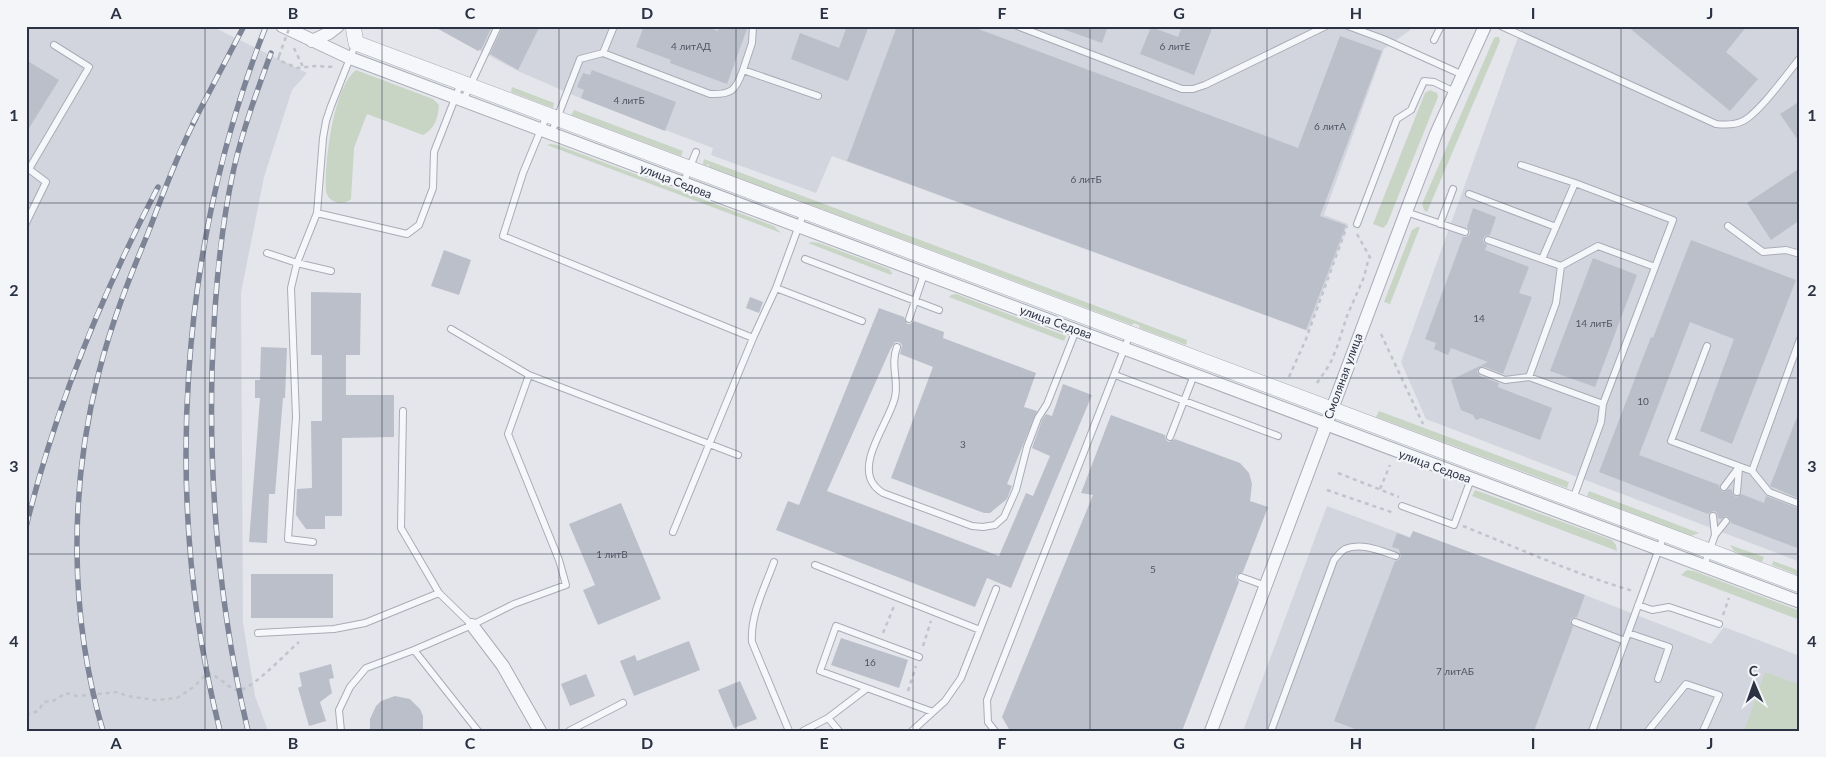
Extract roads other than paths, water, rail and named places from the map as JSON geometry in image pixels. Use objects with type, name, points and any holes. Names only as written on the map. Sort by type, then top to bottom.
[{"type":"street","name":"улица Седова","points":[[282,26],[350,58],[1800,602]]},
{"type":"street","points":[[312,41],[329,33],[338,26]]},
{"type":"street","points":[[353,26],[356,43]]},
{"type":"street","name":"Смоляная улица","points":[[1211,731],[1436,134],[1485,26]]},
{"type":"street","name":"улица Седова","points":[[356,43],[1800,585]]},
{"type":"street","points":[[472,625],[503,666],[540,731]]},
{"type":"lane","points":[[317,213],[406,234],[419,225],[433,188],[434,152],[465,84],[498,26]]},
{"type":"lane","points":[[603,53],[614,26]]},
{"type":"lane","points":[[753,26],[752,43],[738,84],[732,91],[721,94],[710,94],[603,53],[580,59],[546,132],[523,173],[503,236],[753,338]]},
{"type":"lane","points":[[1017,26],[1182,90],[1204,85],[1326,26]]},
{"type":"lane","points":[[1348,26],[1463,75]]},
{"type":"lane","points":[[1434,40],[1441,26]]},
{"type":"lane","points":[[1500,26],[1716,124],[1728,125],[1741,122],[1752,116],[1800,58]]},
{"type":"lane","points":[[313,542],[288,538],[296,417],[291,288],[297,263],[317,213],[326,121],[356,43]]},
{"type":"lane","points":[[26,223],[46,182],[28,168],[89,67],[54,46]]},
{"type":"lane","points":[[743,70],[818,96]]},
{"type":"lane","points":[[1357,224],[1397,119],[1411,110],[1424,81],[1434,82],[1455,92]]},
{"type":"lane","points":[[546,132],[552,117]]},
{"type":"lane","points":[[683,184],[696,152]]},
{"type":"lane","points":[[1521,165],[1673,220],[1603,404],[1601,422],[1573,500]]},
{"type":"lane","points":[[1542,259],[1575,183]]},
{"type":"lane","points":[[1440,224],[1453,190]]},
{"type":"lane","points":[[1469,194],[1556,226]]},
{"type":"lane","points":[[673,532],[708,444],[776,288],[805,212]]},
{"type":"lane","points":[[1406,212],[1465,232]]},
{"type":"lane","points":[[1728,226],[1763,252],[1786,250],[1800,254]]},
{"type":"lane","points":[[1488,240],[1561,266],[1598,246],[1655,267]]},
{"type":"lane","points":[[267,253],[297,263],[331,271]]},
{"type":"lane","points":[[909,319],[930,258]]},
{"type":"lane","points":[[805,259],[939,310]]},
{"type":"lane","points":[[1529,377],[1556,303],[1561,266]]},
{"type":"lane","points":[[776,288],[862,322]]},
{"type":"lane","points":[[451,329],[529,375],[738,455]]},
{"type":"lane","points":[[898,347],[894,356],[896,397],[870,456],[868,470],[873,484],[883,493],[972,526],[995,526],[1004,517],[1016,490],[1029,440],[1038,418],[1048,404],[1076,330]]},
{"type":"lane","points":[[995,731],[988,722],[988,700],[1131,333]]},
{"type":"lane","points":[[1752,471],[1800,339]]},
{"type":"lane","points":[[1707,346],[1671,440],[1752,471],[1769,492],[1800,504]]},
{"type":"lane","points":[[1482,372],[1505,380],[1529,377],[1603,404]]},
{"type":"lane","points":[[341,731],[339,710],[350,687],[366,668],[472,625],[514,604],[566,585],[559,560],[508,434],[529,375]]},
{"type":"lane","points":[[1116,375],[1278,436]]},
{"type":"lane","points":[[1170,437],[1194,375]]},
{"type":"lane","points":[[403,411],[404,444],[401,474],[401,528],[439,593],[472,625]]},
{"type":"lane","points":[[1724,487],[1739,467]]},
{"type":"lane","points":[[1737,492],[1739,467]]},
{"type":"lane","points":[[1400,505],[1454,525],[1471,479]]},
{"type":"lane","points":[[1713,516],[1715,535]]},
{"type":"lane","points":[[1704,566],[1715,535],[1726,521]]},
{"type":"lane","points":[[1592,731],[1665,533]]},
{"type":"lane","points":[[1271,731],[1334,560],[1343,549],[1357,546],[1370,547],[1396,556]]},
{"type":"lane","points":[[774,562],[751,631],[752,642],[789,731]]},
{"type":"lane","points":[[815,565],[980,630]]},
{"type":"lane","points":[[1241,577],[1266,586]]},
{"type":"lane","points":[[912,731],[953,691],[962,678],[996,589]]},
{"type":"lane","points":[[258,633],[334,629],[365,623],[439,593]]},
{"type":"lane","points":[[1638,605],[1652,610],[1669,607],[1720,624]]},
{"type":"lane","points":[[1575,622],[1625,641]]},
{"type":"lane","points":[[919,657],[836,626],[820,671],[933,712]]},
{"type":"lane","points":[[1628,632],[1669,647],[1658,679]]},
{"type":"lane","points":[[414,650],[478,731]]},
{"type":"lane","points":[[1648,731],[1686,684],[1719,695],[1703,731]]},
{"type":"lane","points":[[803,731],[828,718],[866,689]]},
{"type":"lane","points":[[569,731],[623,703]]},
{"type":"lane","points":[[828,718],[839,731]]},
{"type":"railway","points":[[193,123],[244,26]]},
{"type":"railway","points":[[220,731],[202,643],[190,554],[186,465],[189,375],[198,285],[214,197],[237,110],[266,26]]},
{"type":"railway","points":[[248,731],[230,642],[218,552],[212,462],[212,371],[218,269],[229,193],[242,139],[271,53]]},
{"type":"railway","points":[[103,731],[92,687],[79,597],[77,552],[78,506],[82,461],[89,416],[99,372],[115,319],[170,175],[196,118]]},
{"type":"railway","points":[[26,527],[65,396],[117,269],[158,187]]}]
